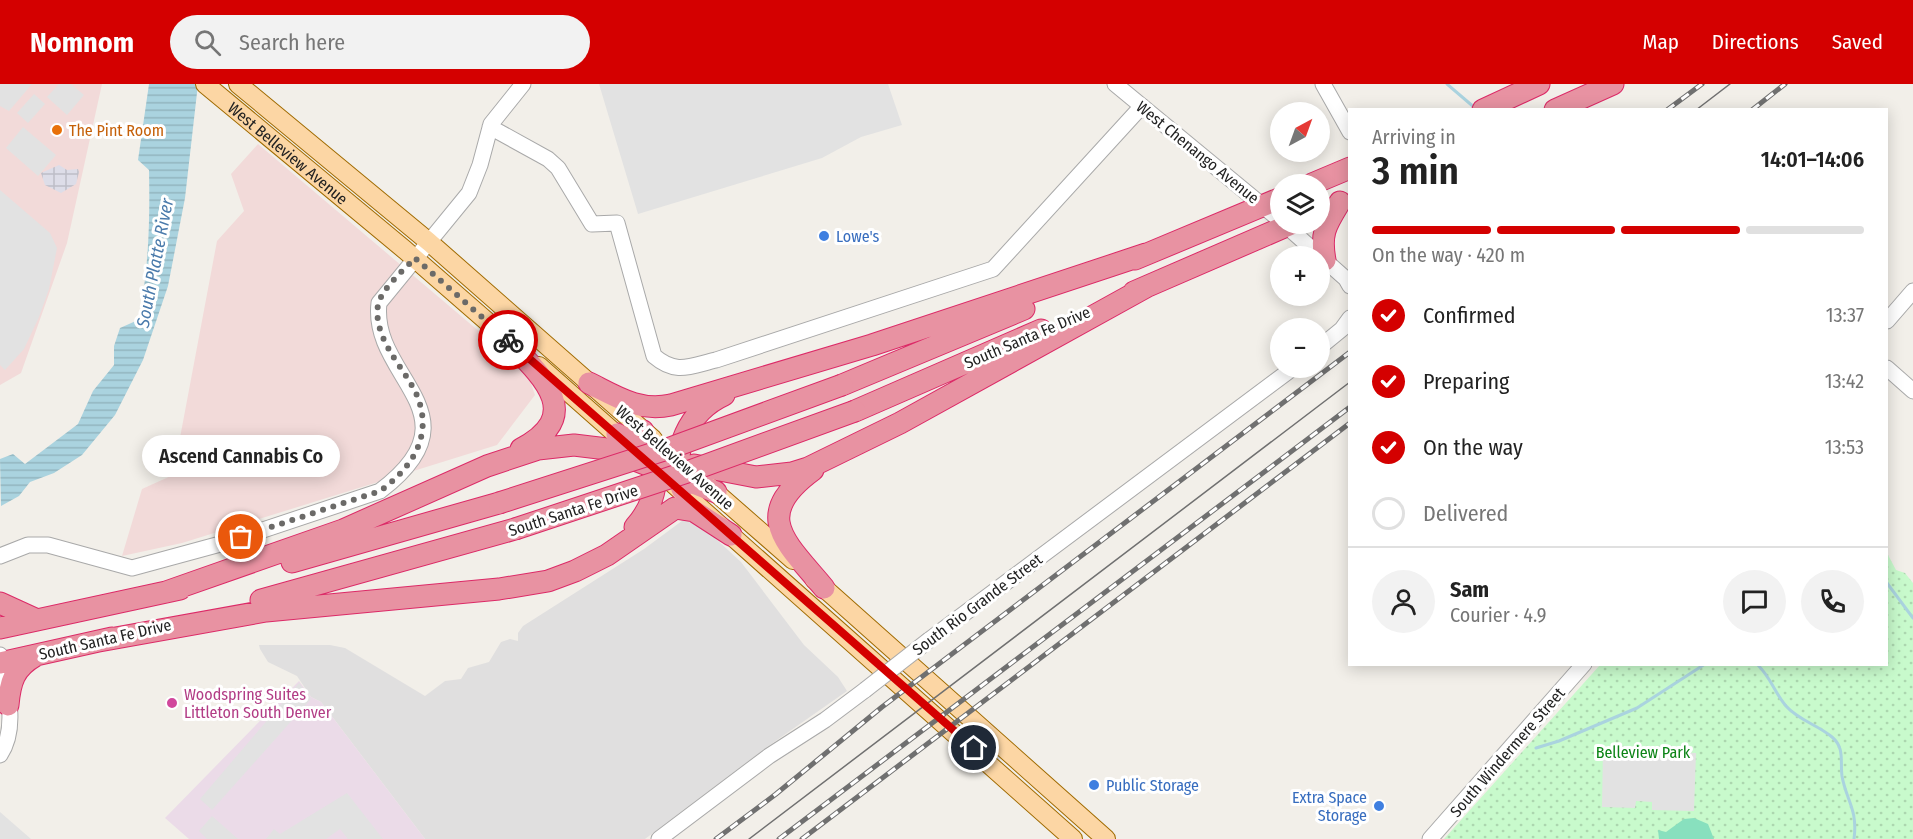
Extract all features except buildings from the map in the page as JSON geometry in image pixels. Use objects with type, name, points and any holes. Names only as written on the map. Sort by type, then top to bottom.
[{"type":"highway","points":[[1492,105],[1539,84]]},
{"type":"highway","points":[[1559,108],[1613,84]]},
{"type":"highway","points":[[1330,176],[1348,169]]},
{"type":"highway","points":[[1330,207],[1345,200]]},
{"type":"highway","points":[[1323,246],[1325,226],[1345,200]]},
{"type":"highway","name":"South Santa Fe Drive","points":[[0,628],[166,592],[380,538],[670,448],[842,385],[1270,203]]},
{"type":"highway","name":"South Santa Fe Drive","points":[[0,660],[38,654],[197,618],[515,530],[687,472],[855,411],[1146,287],[1270,230]]},
{"type":"highway","points":[[589,383],[635,406],[652,408],[760,379],[1025,296],[1128,258],[1146,254]]},
{"type":"highway","points":[[680,477],[756,477],[792,473],[828,459],[1146,287]]},
{"type":"highway","points":[[487,466],[540,437],[552,422],[555,406],[548,386],[497,330]]},
{"type":"highway","points":[[680,477],[683,438],[699,412],[712,401],[760,379]]},
{"type":"highway","points":[[527,585],[575,568],[633,529],[645,515],[652,500],[655,460],[644,431]]},
{"type":"highway","points":[[616,434],[680,477],[716,492]]},
{"type":"highway","points":[[166,592],[343,530],[487,466],[538,448],[574,445],[607,449],[655,460]]},
{"type":"highway","points":[[824,588],[783,538],[778,515],[782,500],[790,489],[828,459]]},
{"type":"highway","points":[[99,640],[266,611],[527,585],[561,577],[593,562],[618,548],[675,508],[694,511],[731,536]]},
{"type":"highway","points":[[0,603],[35,619]]},
{"type":"highway","points":[[8,705],[13,676],[24,663],[38,654]]},
{"type":"main road","name":"West Belleview Avenue","points":[[238,84],[429,242],[644,431],[731,536],[960,736],[1073,839]]},
{"type":"main road","name":"West Belleview Avenue","points":[[208,86],[415,258],[616,434]]},
{"type":"main road","name":"West Belleview Avenue","points":[[655,460],[680,477]]},
{"type":"main road","name":"West Belleview Avenue","points":[[716,492],[1106,839]]},
{"type":"street","points":[[0,555],[28,545],[48,545],[132,568],[224,543],[380,491],[399,477],[415,456],[422,434],[419,401],[383,340],[377,314],[379,303],[469,193],[478,172],[489,127],[523,84]]},
{"type":"street","name":"West Chenango Avenue","points":[[1115,84],[1270,201]]},
{"type":"street","points":[[1323,84],[1348,128]]},
{"type":"street","points":[[489,127],[548,159],[558,168],[592,224],[616,223],[654,356],[667,367],[681,368],[716,360],[993,269],[1142,106]]},
{"type":"street","name":"West Chenango Avenue","points":[[1297,234],[1310,246]]},
{"type":"street","name":"West Chenango Avenue","points":[[1330,265],[1348,284]]},
{"type":"street","points":[[1888,320],[1913,291]]},
{"type":"street","points":[[1330,339],[1348,321]]},
{"type":"street","points":[[1888,369],[1913,391]]},
{"type":"street","name":"South Rio Grande Street","points":[[659,839],[775,751],[825,720],[1280,378]]},
{"type":"street","points":[[0,660],[8,705],[9,735],[0,755]]},
{"type":"street","name":"South Windermere Street","points":[[1430,839],[1582,666]]},
{"type":"shaded area","points":[[0,84],[102,84],[67,243],[21,373],[0,385]]},
{"type":"shaded area","points":[[0,84],[32,84],[9,111],[0,106]]},
{"type":"shaded area","points":[[59,84],[71,84],[84,95],[67,115],[47,97]]},
{"type":"shaded area","points":[[599,84],[888,84],[902,125],[861,137],[822,158],[638,214]]},
{"type":"shaded area","points":[[34,94],[45,104],[28,123],[17,113]]},
{"type":"shaded area","points":[[23,127],[56,155],[38,176],[6,148]]},
{"type":"shaded area","points":[[258,144],[527,372],[535,395],[497,445],[182,543],[122,556],[142,489],[173,475],[217,241],[244,211],[231,174]]},
{"type":"shaded area","points":[[59,165],[67,170],[78,169],[79,172],[76,184],[61,193],[45,185],[41,173]]},
{"type":"shaded area","points":[[0,190],[50,233],[57,248],[49,289],[39,317],[24,349],[5,370],[0,365]]},
{"type":"shaded area","points":[[690,515],[741,562],[804,645],[838,677],[847,691],[767,747],[645,839],[425,839],[321,702],[311,697],[297,676],[268,662],[260,649],[259,645],[330,645],[345,648],[425,696],[445,681],[461,679],[468,668],[489,662],[501,642],[510,639],[518,641],[518,633],[523,626],[644,549]]},
{"type":"shaded area","points":[[299,681],[311,697],[321,702],[425,839],[189,839],[165,818]]},
{"type":"shaded area","points":[[299,683],[311,699],[212,810],[200,799]]},
{"type":"shaded area","points":[[1603,749],[1696,753],[1694,811],[1652,810],[1652,802],[1636,801],[1635,808],[1602,807]]},
{"type":"shaded area","points":[[347,793],[383,839],[348,839],[340,829],[326,839],[266,839],[274,829],[280,834]]},
{"type":"shaded area","points":[[0,812],[31,839],[0,839]]},
{"type":"shaded area","points":[[212,816],[238,839],[207,839],[199,831]]},
{"type":"green space","name":"Belleview Park","points":[[1888,555],[1896,570],[1905,573],[1913,583],[1913,839],[1444,839],[1599,666],[1888,666]]},
{"type":"green space","points":[[1694,818],[1708,824],[1714,839],[1659,839],[1658,830],[1666,832],[1684,819]]},
{"type":"water","name":"South Platte River","points":[[149,84],[198,84],[185,198],[168,286],[143,360],[115,415],[82,455],[54,473],[30,482],[19,496],[1,506],[0,459],[13,454],[25,464],[78,424],[93,391],[114,365],[114,346],[120,328],[138,320],[147,265],[149,170],[138,160]]},
{"type":"waterway","points":[[1447,84],[1475,108]]},
{"type":"waterway","points":[[1888,584],[1913,618]]},
{"type":"waterway","points":[[1536,748],[1559,741],[1637,708],[1702,666]]},
{"type":"waterway","points":[[1759,666],[1791,711],[1832,737],[1839,746],[1842,776],[1853,812],[1854,839]]},
{"type":"tram line","points":[[1699,108],[1730,84]]},
{"type":"tram line","points":[[749,839],[1348,384]]},
{"type":"railway","points":[[1670,108],[1702,84]]},
{"type":"railway","points":[[1755,108],[1785,84]]},
{"type":"railway","points":[[716,839],[776,794],[882,707],[1348,354]]},
{"type":"railway","points":[[779,839],[1348,409]]},
{"type":"railway","points":[[802,839],[1348,425]]},
{"type":"way so far","points":[[241,537],[380,491],[399,477],[415,456],[422,434],[419,401],[383,340],[377,314],[379,303],[390,286],[415,258],[508,340]]},
{"type":"place","name":"The Pint Room","points":[[57,130]]},
{"type":"place","name":"Lowe's","points":[[824,236]]},
{"type":"place","name":"Ascend Cannabis Co","points":[[241,537]]},
{"type":"place","name":"Woodspring Suites Littleton South Denver","points":[[172,703]]},
{"type":"place","name":"Public Storage","points":[[1094,785]]},
{"type":"place","name":"Extra Space Storage","points":[[1379,806]]},
{"type":"route","points":[[508,340],[974,748]]}]
